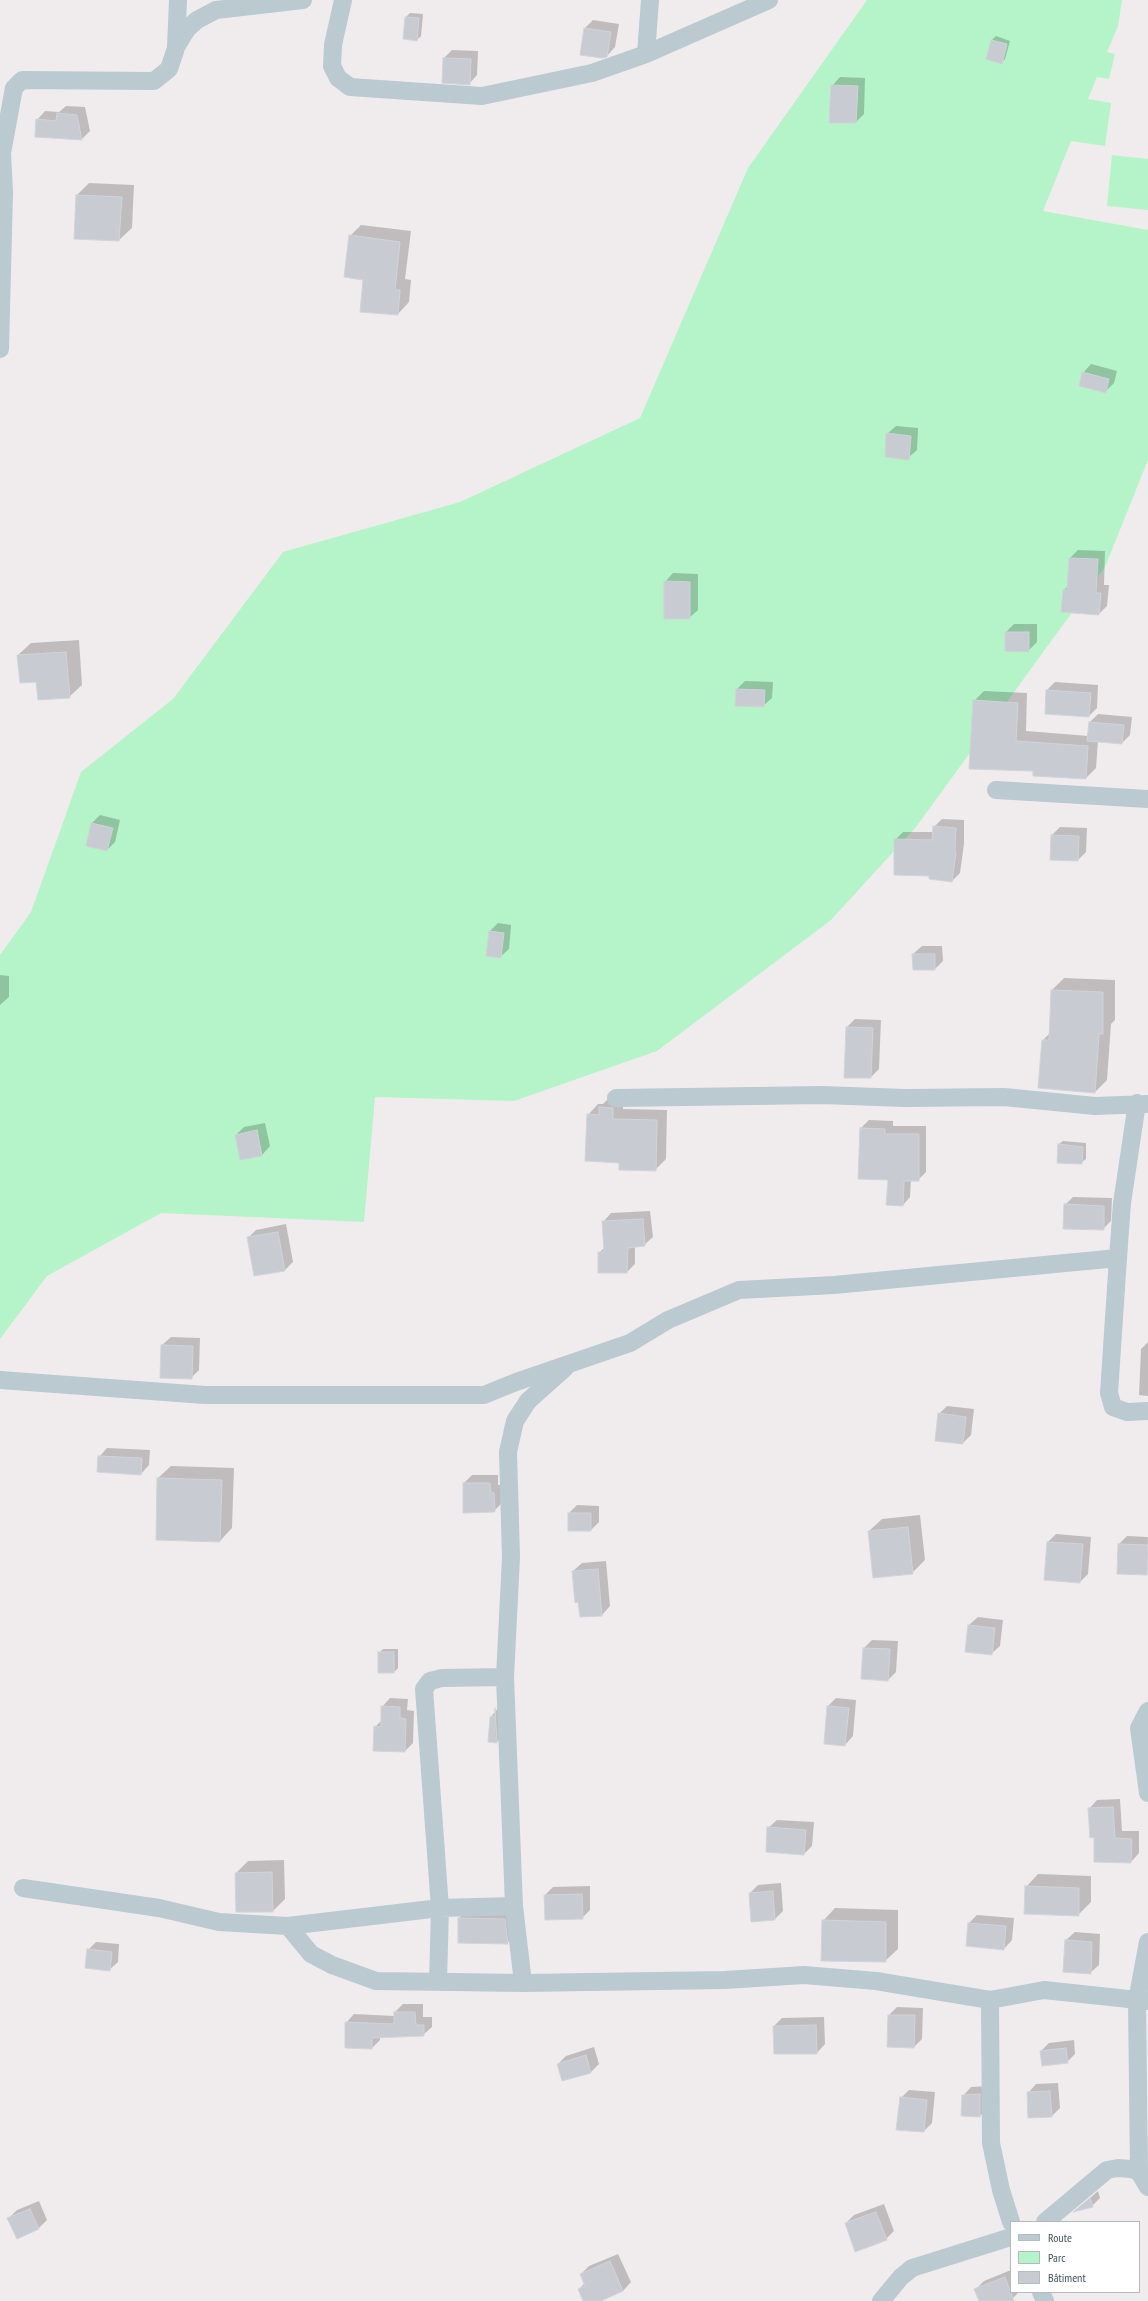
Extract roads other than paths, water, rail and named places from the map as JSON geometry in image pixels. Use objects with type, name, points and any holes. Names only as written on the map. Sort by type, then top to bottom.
[{"type":"street","points":[[176,48],[178,0]]},
{"type":"street","points":[[0,349],[4,192],[1,151],[14,88],[22,80],[154,80],[169,69],[176,48],[187,29],[198,20],[216,10],[303,0]]},
{"type":"street","points":[[343,0],[333,45],[332,66],[338,78],[350,87],[482,96],[592,73],[646,54],[769,0]]},
{"type":"street","points":[[646,54],[650,0]]},
{"type":"street","points":[[996,790],[1148,799]]},
{"type":"street","points":[[616,1098],[822,1095],[905,1098],[1004,1097],[1095,1106],[1142,1104],[1122,1203],[1109,1393],[1113,1407],[1127,1412],[1148,1411]]},
{"type":"street","points":[[0,1380],[205,1395],[484,1395],[573,1362],[630,1343],[668,1320],[739,1290],[834,1285],[1118,1258]]},
{"type":"street","points":[[523,1983],[514,1906],[505,1677],[511,1556],[508,1452],[515,1421],[528,1401],[573,1362]]},
{"type":"street","points":[[438,1982],[440,1908],[424,1689],[430,1681],[442,1678],[505,1677]]},
{"type":"street","points":[[1148,1711],[1139,1728],[1148,1793]]},
{"type":"street","points":[[23,1888],[159,1908],[219,1922],[288,1926],[440,1908],[514,1906]]},
{"type":"street","points":[[288,1926],[311,1954],[357,1975],[376,1980],[523,1983],[725,1980],[804,1975],[876,1981],[990,2000],[1044,1990],[1142,2001]]},
{"type":"street","points":[[1148,1942],[1142,2001],[1143,2173],[1148,2188]]},
{"type":"street","points":[[990,2000],[991,2143],[1001,2190],[1011,2221]]},
{"type":"street","points":[[1046,2221],[1107,2170],[1118,2168],[1143,2173]]},
{"type":"street","points":[[881,2301],[901,2277],[912,2268],[1010,2237]]}]
